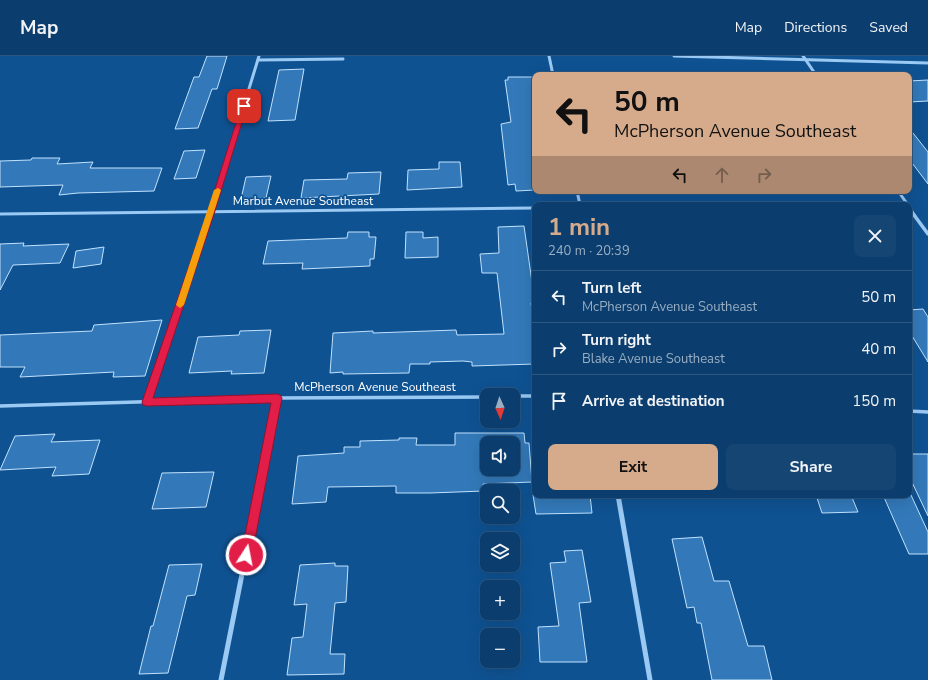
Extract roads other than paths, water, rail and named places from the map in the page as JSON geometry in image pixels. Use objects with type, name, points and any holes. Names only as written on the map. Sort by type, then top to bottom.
[{"type":"street","points":[[147,402],[212,211],[259,56]]},
{"type":"street","points":[[549,56],[552,72]]},
{"type":"street","points":[[674,56],[928,63]]},
{"type":"street","points":[[803,56],[814,72]]},
{"type":"street","points":[[258,60],[343,59]]},
{"type":"street","name":"Marbut Avenue Southeast","points":[[0,214],[532,208]]},
{"type":"street","points":[[912,212],[928,234]]},
{"type":"street","points":[[520,396],[532,396]]},
{"type":"street","name":"McPherson Avenue Southeast","points":[[0,406],[277,398],[480,397]]},
{"type":"street","points":[[222,680],[277,398]]},
{"type":"street","points":[[912,411],[928,412]]},
{"type":"street","points":[[619,498],[650,680]]}]
